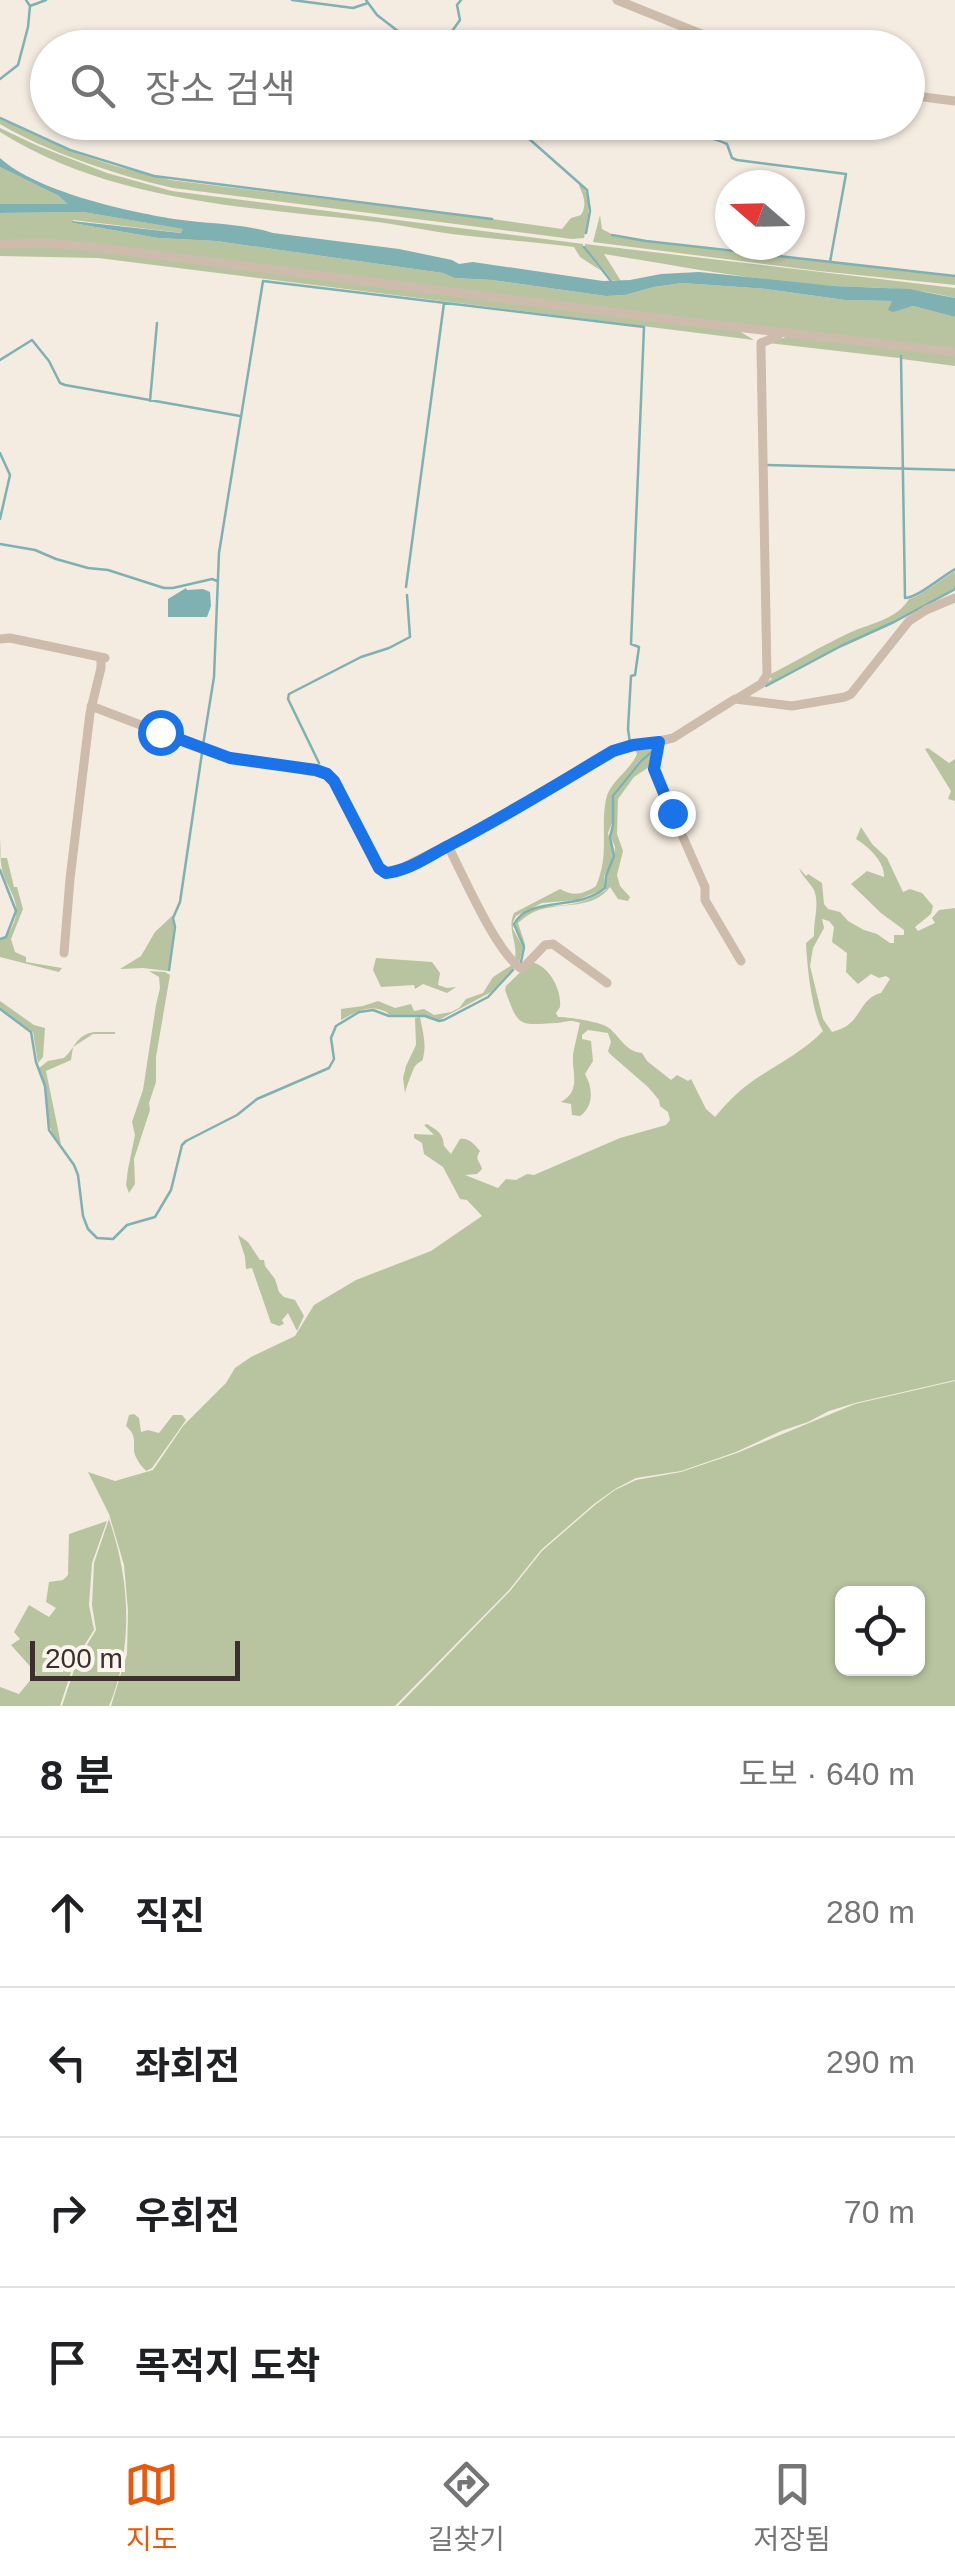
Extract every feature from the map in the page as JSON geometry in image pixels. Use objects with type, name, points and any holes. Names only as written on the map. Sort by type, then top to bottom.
[{"type":"street","points":[[617,0],[640,4],[692,30]]},
{"type":"street","points":[[925,97],[955,101]]},
{"type":"street","points":[[0,244],[93,247],[955,352]]},
{"type":"street","points":[[91,706],[230,758],[327,774],[339,789],[379,868],[386,873],[398,871],[499,819],[613,751],[673,738],[761,684],[767,676],[761,343],[740,328]]},
{"type":"street","points":[[761,343],[790,333]]},
{"type":"street","points":[[736,699],[792,706],[845,698],[909,621],[955,598]]},
{"type":"street","points":[[0,639],[104,658],[91,706],[64,953]]},
{"type":"street","points":[[659,742],[654,763],[656,776],[705,887],[706,900],[741,960]]},
{"type":"street","points":[[448,846],[498,942],[515,966],[522,969],[545,945],[553,944],[607,983]]},
{"type":"green space","points":[[0,119],[30,133],[30,139],[19,134],[0,124]]},
{"type":"green space","points":[[0,128],[107,173],[172,191],[583,244],[600,270],[580,257],[574,247],[226,205],[132,187],[42,155],[0,132]]},
{"type":"green space","points":[[32,140],[46,140],[115,166],[170,180],[562,229],[583,212],[581,184],[588,217],[584,238],[572,239],[173,188],[61,153]]},
{"type":"green space","points":[[0,167],[59,196],[68,204],[0,204]]},
{"type":"green space","points":[[83,212],[184,229],[182,233],[73,223],[158,238],[216,241],[443,273],[454,278],[606,296],[682,283],[845,300],[892,301],[889,310],[913,306],[955,317],[955,350],[302,271],[0,242],[0,213]]},
{"type":"green space","points":[[600,215],[602,229],[617,237],[715,249],[715,258],[593,242]]},
{"type":"green space","points":[[0,246],[60,246],[739,331],[754,340],[98,258],[0,256]]},
{"type":"green space","points":[[585,247],[955,288],[955,298],[909,290],[775,281],[604,254],[621,281],[612,280]]},
{"type":"green space","points":[[805,259],[955,277],[955,285],[733,260]]},
{"type":"green space","points":[[792,335],[955,355],[955,366],[902,359],[901,355],[899,358],[768,343]]},
{"type":"green space","points":[[955,571],[955,588],[747,695],[772,679],[769,675],[889,617],[909,599]]},
{"type":"green space","points":[[655,744],[655,749],[640,760],[612,796],[608,833],[613,853],[604,876],[604,889],[577,900],[542,903],[516,916],[513,929],[523,947],[519,963],[514,962],[511,925],[514,913],[560,889],[578,894],[596,886],[603,863],[608,793],[634,760],[634,747]]},
{"type":"green space","points":[[925,749],[949,763],[955,759],[955,801],[948,799],[951,791]]},
{"type":"green space","points":[[654,752],[649,767],[634,777],[618,799],[617,834],[623,851],[617,875],[620,886],[630,897],[628,901],[618,899],[610,887],[595,899],[586,902],[533,912],[518,923],[524,953],[515,926],[523,914],[536,908],[582,901],[606,890],[615,847],[611,837],[614,797]]},
{"type":"green space","points":[[861,827],[887,858],[903,892],[910,889],[922,893],[933,906],[931,914],[915,927],[918,931],[935,923],[932,918],[939,910],[955,908],[955,1380],[829,1411],[736,1452],[681,1471],[636,1478],[615,1489],[541,1550],[509,1590],[395,1706],[111,1706],[127,1654],[124,1565],[109,1514],[88,1472],[115,1481],[153,1470],[183,1426],[226,1383],[235,1368],[295,1336],[314,1305],[356,1280],[431,1251],[482,1216],[467,1200],[460,1199],[443,1167],[424,1154],[422,1143],[414,1134],[434,1135],[424,1125],[439,1133],[451,1154],[460,1139],[472,1142],[480,1151],[477,1159],[482,1169],[477,1174],[465,1175],[498,1188],[506,1179],[534,1175],[620,1138],[666,1125],[670,1120],[668,1112],[659,1100],[608,1051],[608,1033],[588,1030],[582,1035],[582,1039],[591,1041],[593,1061],[585,1074],[591,1091],[588,1107],[580,1116],[572,1115],[571,1104],[561,1102],[574,1085],[573,1056],[580,1023],[527,1023],[517,1018],[506,986],[531,962],[549,973],[556,986],[560,1000],[558,1017],[605,1026],[671,1080],[677,1075],[691,1079],[706,1109],[715,1117],[745,1087],[815,1039],[823,1031],[813,1001],[806,943],[814,936],[816,901],[814,890],[799,868],[822,883],[828,909],[840,912],[848,921],[890,943],[894,943],[894,935],[904,935],[904,930],[851,884],[867,871],[884,877],[875,855],[856,839]],"holes":[[[822,919],[834,927],[832,942],[847,953],[846,972],[858,984],[871,974],[890,979],[849,1024],[832,1032],[823,1019],[810,966],[813,948],[824,928]]]},
{"type":"green space","points":[[0,838],[1,858],[7,858],[23,909],[11,939],[15,952],[26,957],[26,962],[62,968],[59,972],[0,957],[0,940],[10,931],[16,908],[2,870],[0,858]]},
{"type":"green space","points":[[172,916],[168,971],[120,969],[141,956],[155,932]]},
{"type":"green space","points":[[376,958],[432,962],[440,973],[438,985],[456,987],[447,993],[423,984],[415,989],[414,985],[381,987],[373,970]]},
{"type":"green space","points":[[512,965],[514,968],[491,992],[439,1020],[370,1009],[341,1020],[341,1009],[378,1001],[395,1008],[411,1004],[414,1011],[424,1009],[434,1015],[451,1012],[466,999],[483,993],[493,977]]},
{"type":"green space","points":[[149,971],[170,975],[156,1057],[156,1082],[134,1159],[135,1184],[129,1193],[126,1185],[135,1135],[132,1122],[143,1090],[160,988],[159,977]]},
{"type":"green space","points":[[0,1001],[34,1025],[45,1028],[43,1057],[38,1063],[33,1032],[0,1008]]},
{"type":"green space","points":[[420,1017],[423,1057],[414,1068],[405,1093],[403,1078],[416,1045],[415,1018]]},
{"type":"green space","points":[[94,1032],[115,1034],[93,1034],[73,1047],[71,1060],[46,1071],[61,1144],[50,1127],[39,1068],[48,1061],[64,1058],[79,1039]]},
{"type":"green space","points":[[238,1235],[264,1260],[279,1292],[295,1300],[304,1316],[297,1331],[288,1313],[282,1320],[284,1324],[271,1323],[252,1268],[246,1269]]},
{"type":"green space","points":[[955,1381],[955,1706],[398,1706],[510,1591],[542,1551],[615,1490],[636,1480],[681,1472],[855,1404]]},
{"type":"green space","points":[[129,1415],[139,1418],[141,1432],[159,1433],[173,1415],[182,1415],[186,1420],[146,1471],[135,1455],[133,1435],[126,1426]]},
{"type":"green space","points":[[109,1519],[125,1589],[126,1637],[117,1683],[109,1706],[62,1706],[77,1661],[96,1630],[92,1605],[94,1563]]},
{"type":"green space","points":[[107,1521],[92,1563],[89,1605],[94,1630],[75,1660],[60,1706],[0,1706],[0,1687],[19,1694],[36,1673],[11,1645],[20,1639],[14,1632],[29,1605],[49,1617],[56,1608],[46,1602],[49,1582],[68,1575],[69,1534]]},
{"type":"water","points":[[0,158],[58,190],[174,219],[399,249],[459,264],[473,262],[603,281],[699,272],[833,286],[909,289],[955,298],[955,317],[913,306],[893,312],[888,310],[892,301],[845,300],[682,283],[606,296],[454,278],[443,273],[216,241],[158,238],[73,223],[181,233],[183,229],[83,212],[0,213],[0,204],[68,204],[0,167]]},
{"type":"water","points":[[186,588],[210,592],[207,617],[168,617],[168,599]]},
{"type":"waterway","points":[[0,79],[18,65],[28,27],[30,6],[26,0]]},
{"type":"waterway","points":[[30,6],[46,0]]},
{"type":"waterway","points":[[292,0],[353,8],[368,3]]},
{"type":"waterway","points":[[366,0],[397,30]]},
{"type":"waterway","points":[[453,30],[460,20],[457,5],[461,0]]},
{"type":"waterway","points":[[0,118],[30,132]]},
{"type":"waterway","points":[[48,140],[154,176],[492,219]]},
{"type":"waterway","points":[[530,140],[587,190],[590,211],[586,233]]},
{"type":"waterway","points":[[718,140],[727,144],[732,158],[737,160],[846,174],[830,262]]},
{"type":"waterway","points":[[612,235],[955,276]]},
{"type":"waterway","points":[[584,247],[611,281]]},
{"type":"waterway","points":[[203,745],[214,677],[219,553],[263,281],[644,327],[631,644],[639,647],[635,675],[631,676],[630,743]]},
{"type":"waterway","points":[[406,587],[444,303]]},
{"type":"waterway","points":[[150,401],[157,323]]},
{"type":"waterway","points":[[0,360],[32,340],[65,385],[240,416]]},
{"type":"waterway","points":[[901,356],[905,598],[955,569]]},
{"type":"waterway","points":[[0,453],[10,475],[0,519]]},
{"type":"waterway","points":[[767,465],[955,470]]},
{"type":"waterway","points":[[0,544],[35,550],[164,588],[217,581]]},
{"type":"waterway","points":[[766,686],[955,589]]},
{"type":"waterway","points":[[319,763],[289,694],[410,637],[407,595]]},
{"type":"waterway","points":[[521,962],[524,947],[514,924],[521,915],[542,906],[581,900],[605,888],[614,856],[610,837],[613,796],[653,751]]},
{"type":"waterway","points":[[169,970],[173,918],[180,902],[202,753]]},
{"type":"waterway","points":[[0,870],[16,911],[6,937],[0,939]]},
{"type":"waterway","points":[[0,1009],[31,1032],[45,1086],[49,1130],[78,1175],[88,1229],[97,1238],[113,1239],[127,1225],[155,1217],[171,1190],[186,1141],[237,1115],[257,1099],[329,1068],[334,1059],[331,1038],[336,1026],[359,1012],[373,1010],[389,1016],[444,1020],[488,997],[513,970]]},
{"type":"route","points":[[160,732],[230,758],[327,774],[339,789],[379,868],[386,873],[418,862],[613,751],[633,745],[659,742],[654,769],[672,813]]}]
